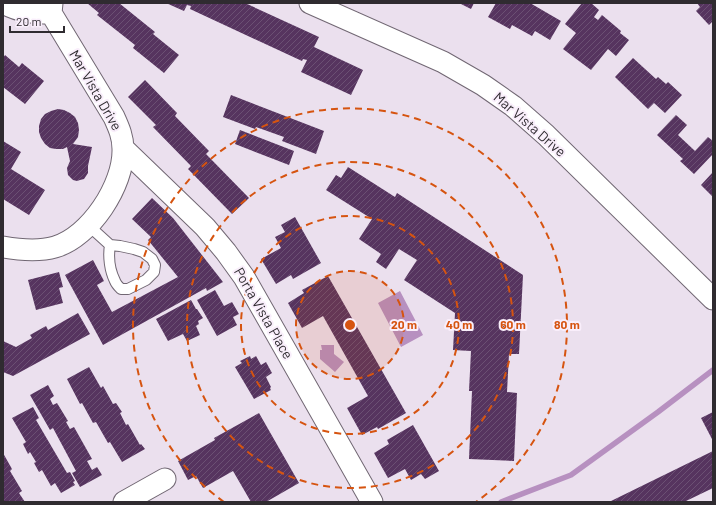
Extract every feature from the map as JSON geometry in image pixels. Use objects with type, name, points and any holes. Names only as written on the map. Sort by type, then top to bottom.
[{"type":"street","points":[[3,3],[24,11],[36,13],[52,8]]},
{"type":"street","name":"Mar Vista Drive","points":[[310,3],[443,62],[483,85],[513,106],[546,135],[713,299]]},
{"type":"street","name":"Mar Vista Drive","points":[[3,247],[24,250],[42,250],[68,241],[78,234],[97,215],[112,191],[119,176],[124,149],[122,136],[114,117],[52,8]]},
{"type":"street","name":"Porta Vista Place","points":[[124,149],[205,227],[244,277],[372,502]]},
{"type":"street","points":[[124,502],[165,479]]},
{"type":"lane","points":[[88,225],[110,245],[143,252],[152,259],[155,265],[154,272],[146,280],[128,289],[121,289],[115,283],[112,272],[108,254],[110,245]]},
{"type":"shaded area","points":[[400,291],[423,335],[401,347],[378,303]]},
{"type":"shaded area","points":[[321,345],[334,345],[334,354],[344,362],[335,372],[320,359],[320,350],[322,350]]},
{"type":"building","points":[[87,3],[119,3],[155,32],[153,34],[179,55],[164,73],[133,48],[135,45],[97,15],[99,13]]},
{"type":"building","points":[[166,3],[245,3],[319,37],[314,47],[363,70],[351,95],[301,72],[307,60],[303,59],[302,61],[190,9],[191,6],[187,5],[184,11]]},
{"type":"building","points":[[459,3],[474,3],[471,9]]},
{"type":"building","points":[[496,3],[530,3],[561,21],[550,40],[535,31],[532,36],[512,25],[510,29],[488,17]]},
{"type":"building","points":[[582,3],[591,3],[599,10],[594,17],[598,20],[602,15],[629,40],[616,56],[608,49],[591,70],[563,49],[576,33],[565,24]]},
{"type":"building","points":[[697,3],[713,3],[713,21],[709,25],[696,11],[700,7]]},
{"type":"building","points":[[5,55],[19,67],[22,63],[44,81],[25,104],[3,87],[3,58]]},
{"type":"building","points":[[633,58],[656,79],[658,77],[666,84],[668,82],[682,95],[665,113],[654,103],[648,109],[615,77]]},
{"type":"building","points":[[145,80],[177,113],[175,116],[209,151],[206,154],[249,198],[232,214],[188,169],[191,166],[153,127],[156,125],[128,97]]},
{"type":"building","points":[[231,95],[324,131],[316,154],[282,141],[284,137],[256,127],[255,129],[223,117]]},
{"type":"building","points":[[58,109],[70,113],[75,117],[78,123],[78,137],[73,144],[92,147],[88,173],[84,179],[77,181],[73,180],[68,175],[67,168],[70,161],[67,147],[63,149],[50,148],[41,138],[39,126],[41,119],[45,114]]},
{"type":"building","points":[[676,115],[687,125],[678,135],[695,151],[708,137],[713,141],[713,154],[694,174],[680,161],[683,159],[657,135]]},
{"type":"building","points":[[240,130],[294,151],[289,165],[235,144]]},
{"type":"building","points":[[3,141],[21,152],[11,169],[45,190],[29,215],[3,199]]},
{"type":"building","points":[[348,167],[395,197],[397,193],[523,275],[519,354],[509,354],[507,392],[517,393],[514,461],[469,459],[472,391],[469,391],[471,351],[453,350],[455,313],[404,280],[417,260],[399,249],[386,269],[376,262],[381,254],[359,239],[372,219],[326,190],[336,175],[341,178]]},
{"type":"building","points":[[713,172],[713,197],[701,185]]},
{"type":"building","points":[[152,198],[173,218],[223,282],[207,291],[206,288],[103,345],[65,275],[93,260],[104,281],[97,285],[112,312],[178,277],[148,240],[151,237],[132,219]]},
{"type":"building","points":[[295,217],[321,263],[293,279],[291,275],[276,284],[261,259],[281,248],[275,237],[285,232],[281,225]]},
{"type":"building","points":[[59,272],[63,287],[59,288],[63,303],[36,310],[28,280]]},
{"type":"building","points":[[328,276],[406,413],[378,429],[377,427],[362,435],[347,408],[368,396],[323,316],[302,328],[288,303],[304,293],[302,290]]},
{"type":"building","points":[[215,290],[224,306],[232,302],[239,314],[233,317],[237,325],[217,336],[197,300]]},
{"type":"building","points":[[191,300],[203,318],[198,321],[199,324],[196,326],[200,335],[187,341],[183,334],[168,341],[156,319]]},
{"type":"building","points":[[78,313],[90,334],[13,376],[3,372],[3,341],[16,347],[32,338],[30,335],[46,326],[48,330]]},
{"type":"building","points":[[250,356],[251,359],[256,356],[261,365],[266,362],[272,373],[266,377],[271,390],[254,399],[235,367],[242,363],[240,361]]},
{"type":"building","points":[[89,367],[101,388],[103,386],[113,404],[116,403],[122,412],[120,413],[126,425],[128,424],[140,445],[141,444],[145,449],[122,462],[110,442],[108,443],[96,422],[93,423],[82,403],[80,404],[67,379]]},
{"type":"building","points":[[48,385],[54,396],[50,399],[53,405],[57,403],[68,421],[66,422],[70,429],[74,427],[92,459],[87,461],[92,470],[97,467],[102,475],[80,487],[72,473],[76,471],[53,428],[50,430],[30,395]]},
{"type":"building","points":[[33,407],[39,418],[36,420],[67,473],[70,472],[75,481],[73,482],[75,485],[61,493],[55,483],[51,486],[42,470],[39,472],[34,463],[36,462],[30,452],[28,454],[23,444],[26,442],[12,418]]},
{"type":"building","points":[[713,412],[713,441],[701,418]]},
{"type":"building","points":[[259,413],[299,483],[266,502],[251,502],[233,471],[203,488],[196,476],[188,480],[178,461],[215,440],[214,438]]},
{"type":"building","points":[[413,425],[439,471],[425,479],[421,474],[411,480],[405,469],[388,478],[374,453],[389,444],[387,440]]},
{"type":"building","points":[[713,451],[713,488],[684,502],[609,502]]},
{"type":"building","points":[[3,453],[12,469],[10,471],[22,491],[19,493],[25,502],[3,502]]},
{"type":"waterway","points":[[501,502],[571,475],[713,370]]}]
